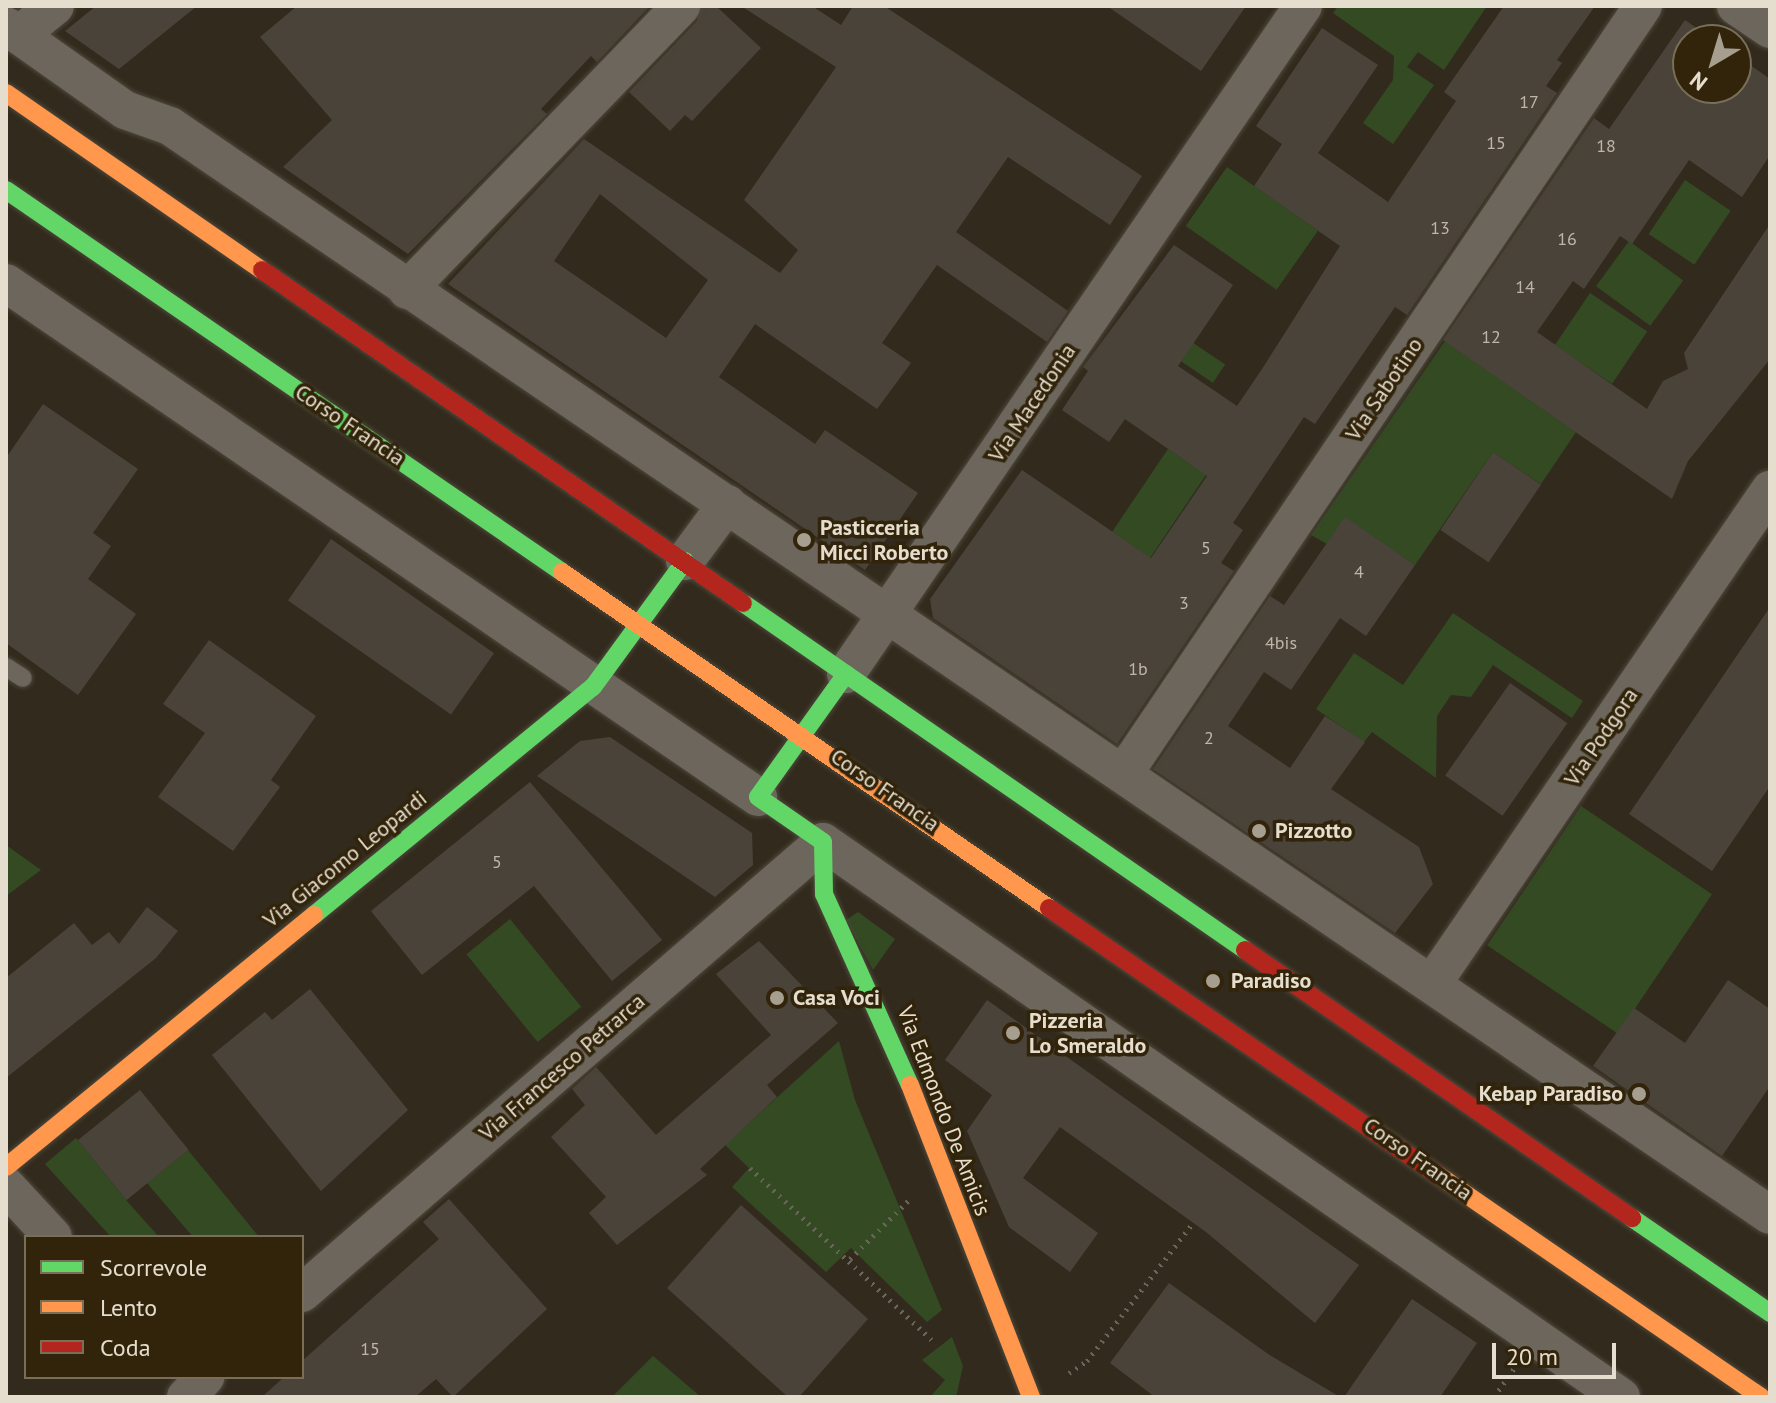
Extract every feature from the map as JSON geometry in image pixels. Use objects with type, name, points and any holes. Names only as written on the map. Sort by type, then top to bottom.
[{"type":"main road","points":[[6,93],[1770,1313]]},
{"type":"main road","name":"Corso Francia","points":[[6,190],[802,733],[1761,1397]]},
{"type":"main road","name":"Via Giacomo Leopardi","points":[[6,1167],[593,687],[685,561]]},
{"type":"main road","name":"Via Macedonia","points":[[758,797],[846,674]]},
{"type":"main road","points":[[758,797],[823,842]]},
{"type":"main road","name":"Via Edmondo De Amicis","points":[[823,842],[824,894],[883,1014],[1031,1397]]},
{"type":"street","points":[[55,6],[13,30],[125,110],[170,126],[407,290],[890,612],[1432,984],[1764,1198]]},
{"type":"street","points":[[407,290],[681,6]]},
{"type":"street","name":"Via Macedonia","points":[[846,674],[1303,6]]},
{"type":"street","name":"Via Sabotino","points":[[1124,773],[1643,6]]},
{"type":"street","points":[[1736,6],[1770,29]]},
{"type":"street","points":[[6,283],[758,797]]},
{"type":"street","name":"Via Podgora","points":[[1432,984],[1770,490]]},
{"type":"street","points":[[685,561],[727,504]]},
{"type":"street","points":[[823,842],[1621,1397]]},
{"type":"street","name":"Via Francesco Petrarca","points":[[304,1291],[823,842]]},
{"type":"street","points":[[6,1186],[51,1235]]},
{"type":"lane","points":[[6,667],[23,678]]},
{"type":"path","points":[[750,1168],[850,1259],[936,1344]]},
{"type":"path","points":[[850,1259],[941,1168]]},
{"type":"path","points":[[1061,1379],[1087,1361],[1193,1223]]},
{"type":"green space","points":[[1338,6],[1487,6],[1444,70],[1418,52],[1407,67],[1434,85],[1393,144],[1363,123],[1393,80],[1394,56],[1333,13]]},
{"type":"green space","points":[[1227,167],[1318,231],[1277,290],[1186,226]]},
{"type":"green space","points":[[1685,180],[1731,211],[1694,265],[1649,234]]},
{"type":"green space","points":[[1629,241],[1683,280],[1650,326],[1596,286]]},
{"type":"green space","points":[[1590,293],[1647,332],[1612,384],[1555,345]]},
{"type":"green space","points":[[1134,303],[1225,365],[1213,383],[1122,321]]},
{"type":"green space","points":[[1445,341],[1576,432],[1541,484],[1493,452],[1415,565],[1345,518],[1327,544],[1311,535]]},
{"type":"green space","points":[[1168,449],[1206,475],[1150,558],[1112,532]]},
{"type":"green space","points":[[1453,613],[1583,701],[1572,718],[1493,665],[1471,697],[1451,695],[1437,716],[1436,778],[1372,732],[1364,742],[1316,709],[1354,653],[1403,685]]},
{"type":"green space","points":[[1581,806],[1712,894],[1618,1034],[1487,945]]},
{"type":"green space","points":[[6,845],[41,870],[6,896]]},
{"type":"green space","points":[[858,912],[895,939],[873,970],[846,920]]},
{"type":"green space","points":[[510,919],[581,1007],[538,1042],[466,954]]},
{"type":"green space","points":[[839,1041],[855,1100],[942,1310],[927,1322],[851,1248],[826,1272],[732,1187],[749,1168],[725,1145]]},
{"type":"green space","points":[[76,1138],[157,1235],[109,1235],[45,1164]]},
{"type":"green space","points":[[188,1150],[257,1235],[191,1235],[147,1183]]},
{"type":"green space","points":[[952,1337],[963,1366],[956,1397],[930,1397],[945,1380],[922,1360]]},
{"type":"green space","points":[[653,1356],[701,1397],[612,1397]]},
{"type":"building","points":[[96,6],[197,6],[119,69],[65,31]]},
{"type":"building","points":[[297,6],[650,6],[597,62],[591,56],[541,109],[547,114],[408,254],[283,167],[332,120],[260,37]]},
{"type":"building","points":[[702,6],[716,6],[761,48],[692,121],[685,115],[670,131],[629,92],[697,21]]},
{"type":"building","points":[[741,6],[812,6],[841,25],[853,6],[884,6],[1142,176],[1110,225],[1008,157],[956,232],[1068,311],[1047,342],[937,265],[882,343],[911,363],[877,409],[755,324],[719,377],[815,444],[825,430],[918,493],[865,570],[448,284],[584,139],[780,273],[798,250],[744,200],[836,67]],"holes":[[[600,194],[708,280],[666,338],[554,261]]]},
{"type":"building","points":[[1107,6],[1246,6],[1201,71]]},
{"type":"building","points":[[1504,6],[1595,6],[1557,60],[1562,63],[1546,86],[1557,93],[1407,315],[1395,307],[1315,424],[1304,417],[1233,523],[1243,530],[1221,563],[1234,571],[1117,744],[933,618],[930,599],[1022,470],[1151,558],[1207,476],[1125,419],[1109,442],[1062,410],[1088,371],[1083,367],[1174,245],[1233,285],[1178,366],[1237,406],[1340,246],[1254,186],[1282,144],[1256,126],[1322,28],[1378,65],[1318,153],[1388,202],[1456,101],[1444,92]]},
{"type":"building","points":[[1672,39],[1672,104],[1752,104],[1752,66],[1770,79],[1770,155],[1742,197],[1689,160],[1632,244],[1620,236],[1584,289],[1573,281],[1537,332],[1647,409],[1663,381],[1688,369],[1684,353],[1770,224],[1770,359],[1688,461],[1672,499],[1443,340],[1594,118],[1609,129]]},
{"type":"building","points":[[43,404],[138,469],[93,533],[111,546],[88,579],[136,614],[78,695],[6,643],[6,458]]},
{"type":"building","points":[[1493,452],[1541,484],[1489,562],[1440,530]]},
{"type":"building","points":[[1345,517],[1415,565],[1366,636],[1340,618],[1291,690],[1264,672],[1228,726],[1290,768],[1325,716],[1365,742],[1331,789],[1419,847],[1433,884],[1395,933],[1153,769],[1270,596],[1284,605]]},
{"type":"building","points":[[331,539],[494,653],[451,715],[288,600]]},
{"type":"building","points":[[1770,607],[1770,786],[1712,871],[1629,814]]},
{"type":"building","points":[[209,640],[316,716],[271,780],[280,787],[233,851],[158,797],[205,733],[163,704]]},
{"type":"building","points":[[1510,683],[1567,723],[1503,816],[1445,776]]},
{"type":"building","points":[[610,737],[752,833],[753,865],[715,897],[537,776],[580,741]]},
{"type":"building","points":[[530,782],[662,940],[612,981],[534,886],[422,975],[371,911]]},
{"type":"building","points":[[147,907],[178,931],[156,958],[6,1078],[6,978],[74,923],[92,945],[109,932],[119,944]]},
{"type":"building","points":[[759,941],[838,1023],[767,1085],[777,1097],[700,1169],[707,1175],[617,1245],[589,1213],[606,1197],[551,1137],[585,1105],[572,1089],[596,1067],[656,1135],[771,1035],[716,974]]},
{"type":"building","points":[[1728,980],[1770,1009],[1770,1086],[1722,1156],[1593,1066],[1634,1008],[1685,1043]]},
{"type":"building","points":[[310,989],[408,1110],[321,1191],[212,1055],[265,1012],[272,1020]]},
{"type":"building","points":[[987,1000],[1359,1265],[1315,1323],[1206,1232],[1060,1127],[1023,1178],[1098,1233],[1070,1272],[1009,1227],[967,1131],[992,1095],[945,1060]]},
{"type":"building","points":[[140,1090],[188,1150],[126,1200],[78,1140]]},
{"type":"building","points":[[449,1199],[547,1309],[453,1397],[436,1379],[415,1397],[262,1397],[282,1379],[304,1379],[304,1359],[439,1239],[423,1222]]},
{"type":"building","points":[[741,1205],[868,1319],[799,1397],[788,1397],[667,1288]]},
{"type":"building","points":[[1169,1283],[1268,1354],[1340,1397],[1155,1397],[1110,1363]]},
{"type":"building","points":[[1412,1299],[1477,1343],[1440,1397],[1344,1397]]},
{"type":"traffic: fast","points":[[6,190],[562,572]]},
{"type":"traffic: fast","points":[[314,915],[593,687],[685,561]]},
{"type":"traffic: fast","points":[[743,603],[1245,950]]},
{"type":"traffic: fast","points":[[846,674],[758,797],[823,842],[824,894],[910,1085]]},
{"type":"traffic: fast","points":[[1632,1218],[1770,1313]]},
{"type":"traffic: slow","points":[[6,93],[262,270]]},
{"type":"traffic: slow","points":[[562,572],[1049,908]]},
{"type":"traffic: slow","points":[[6,1167],[314,915]]},
{"type":"traffic: slow","points":[[910,1085],[1031,1397]]},
{"type":"traffic: slow","points":[[1438,1175],[1761,1397]]},
{"type":"traffic: jam","points":[[262,270],[743,603]]},
{"type":"traffic: jam","points":[[1049,908],[1438,1175]]},
{"type":"traffic: jam","points":[[1245,950],[1632,1218]]},
{"type":"place","name":"Pasticceria Micci Roberto","points":[[804,540]]},
{"type":"place","name":"Pizzotto","points":[[1259,831]]},
{"type":"place","name":"Paradiso","points":[[1213,981]]},
{"type":"place","name":"Casa Voci","points":[[777,998]]},
{"type":"place","name":"Pizzeria Lo Smeraldo","points":[[1013,1033]]},
{"type":"place","name":"Kebap Paradiso","points":[[1639,1094]]}]
